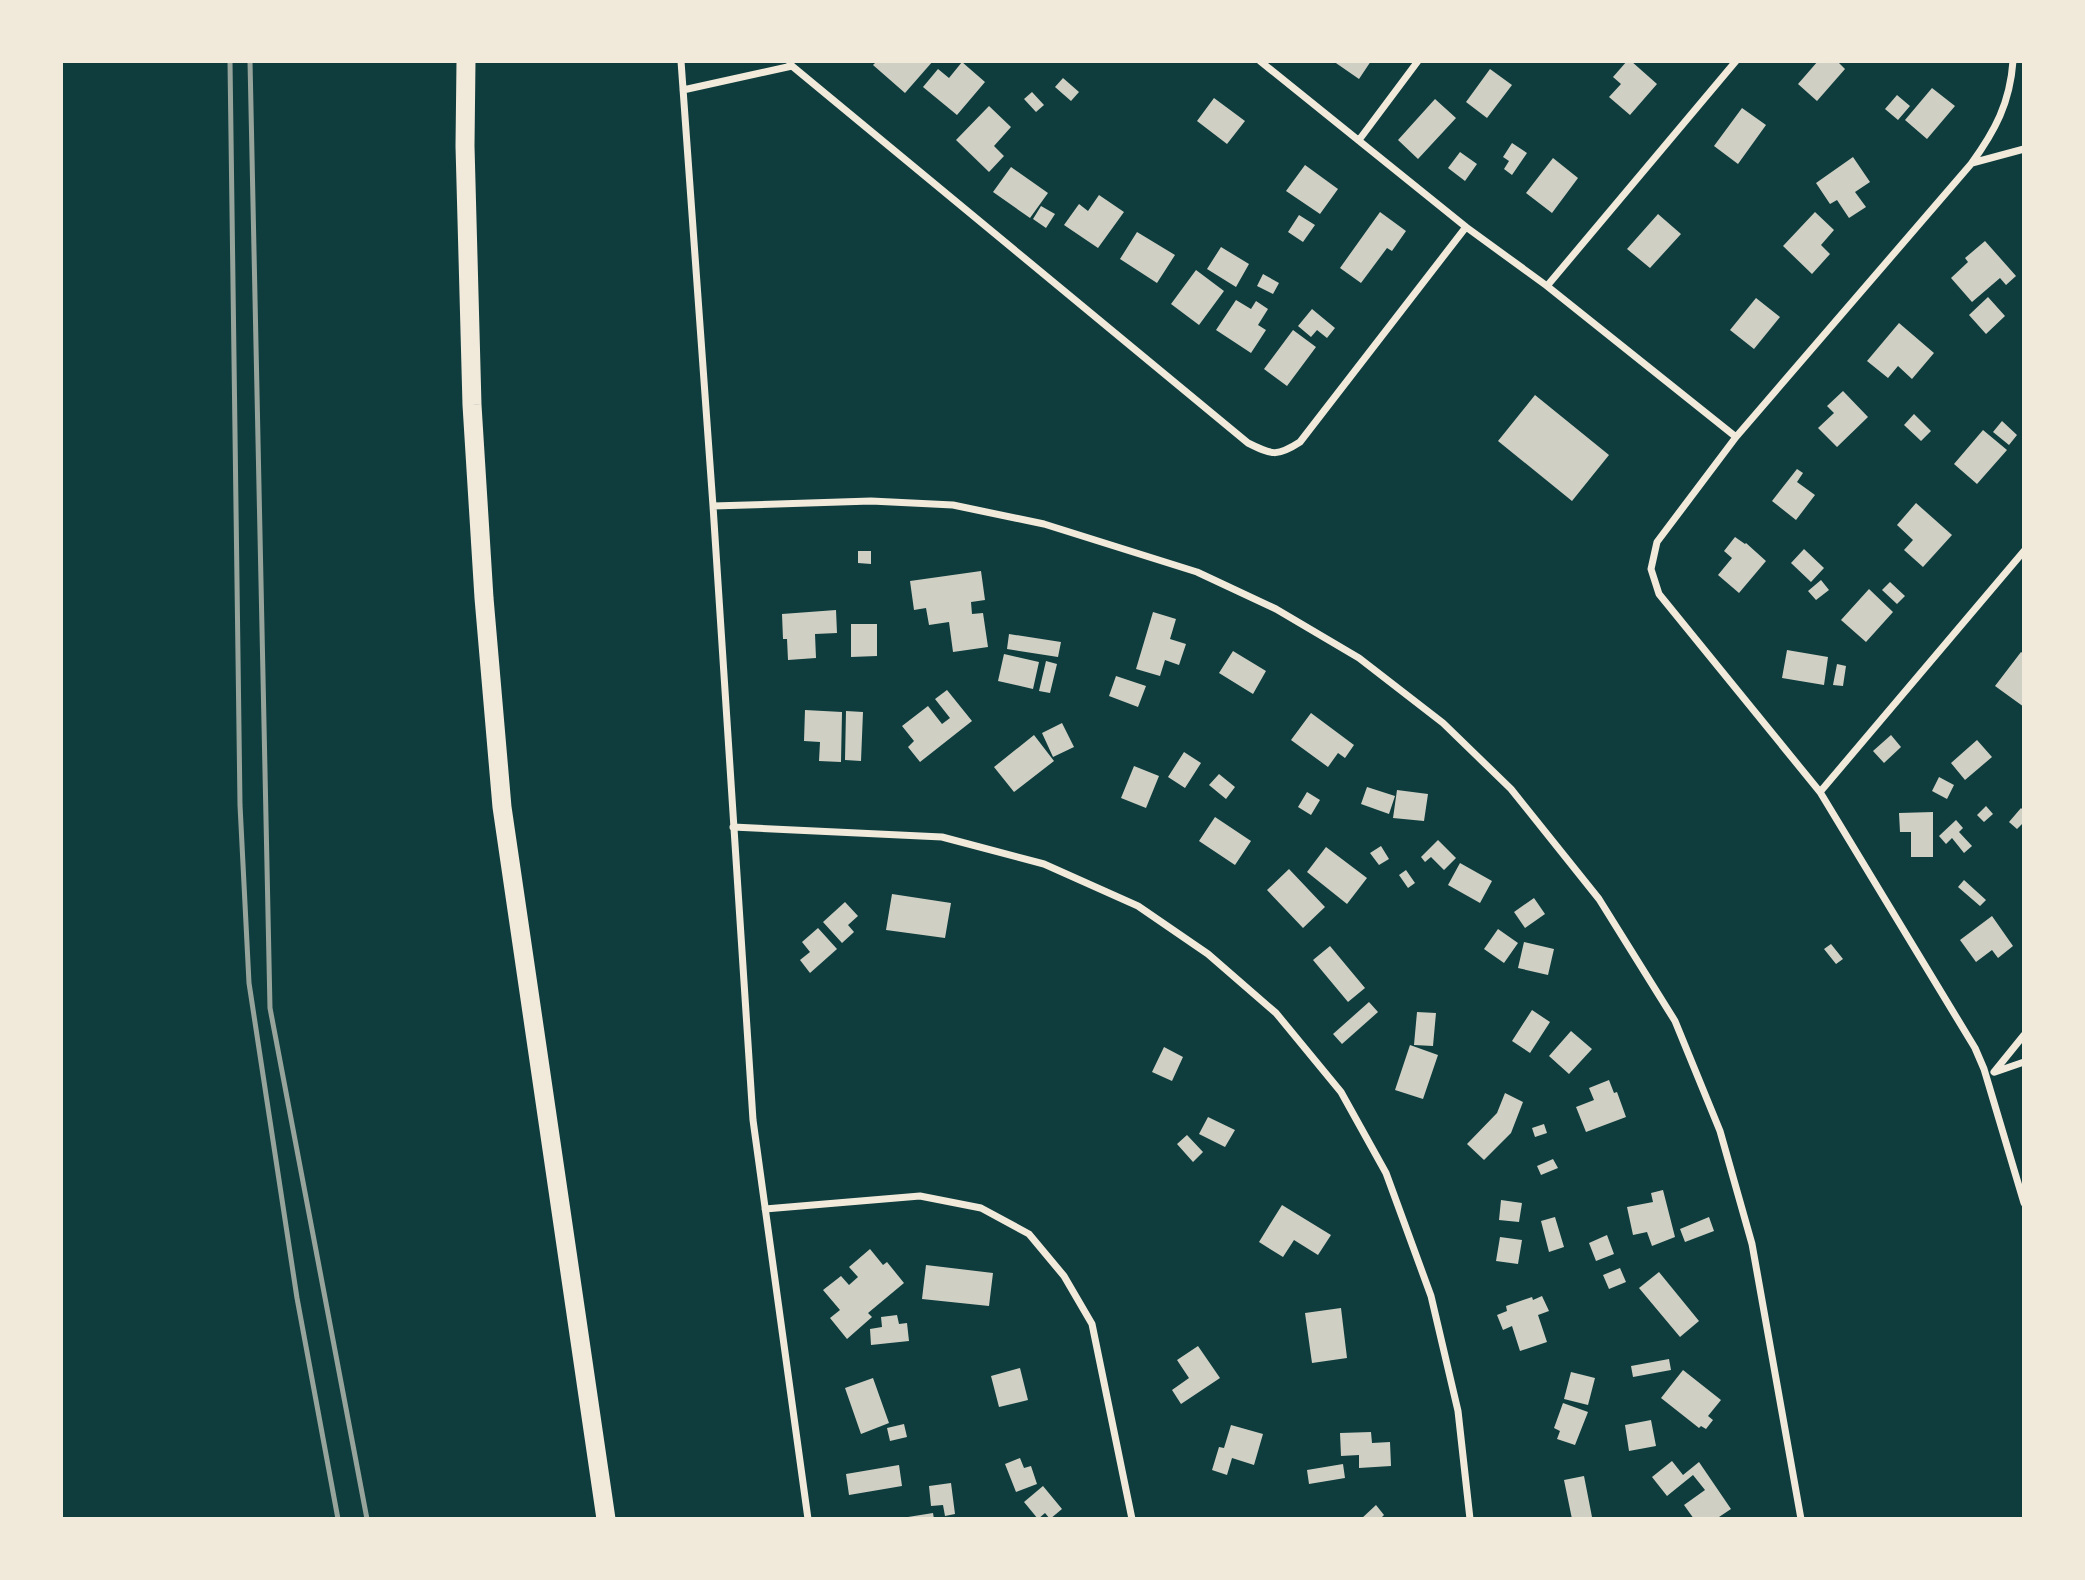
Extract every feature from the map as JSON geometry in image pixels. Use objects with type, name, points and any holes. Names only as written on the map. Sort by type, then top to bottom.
[{"type":"highway","points":[[452,61],[465,146]]},
{"type":"highway","points":[[466,61],[465,146],[472,405],[484,598],[502,807],[606,1519]]},
{"type":"street","points":[[681,61],[753,1120],[808,1519]]},
{"type":"street","points":[[1260,61],[1466,227],[1547,286],[1736,438]]},
{"type":"street","points":[[1359,140],[1418,61]]},
{"type":"street","points":[[1547,286],[1736,61]]},
{"type":"street","points":[[2013,61],[2011,82],[2001,117],[1985,145],[1736,438],[1657,542],[1651,569],[1659,594],[1820,792],[1975,1048],[1984,1069],[2024,1203]]},
{"type":"street","points":[[683,90],[791,64],[1248,443],[1267,453],[1284,452],[1300,442],[1466,227]]},
{"type":"street","points":[[1971,164],[2024,149]]},
{"type":"street","points":[[713,506],[871,501],[953,505],[1044,524],[1197,572],[1276,610],[1359,658],[1443,723],[1511,789],[1598,899],[1675,1021],[1720,1131],[1752,1244],[1801,1519]]},
{"type":"street","points":[[1820,792],[2024,551]]},
{"type":"street","points":[[733,827],[942,837],[1044,864],[1139,906],[1208,954],[1276,1013],[1341,1091],[1386,1173],[1431,1296],[1458,1411],[1470,1519]]},
{"type":"street","points":[[1994,1072],[2024,1035]]},
{"type":"street","points":[[1984,1069],[1994,1072],[2024,1062]]},
{"type":"street","points":[[765,1209],[920,1196],[981,1208],[1029,1234],[1064,1276],[1092,1324],[1132,1519]]},
{"type":"building","points":[[877,61],[933,61],[905,93],[873,65]]},
{"type":"building","points":[[1333,61],[1371,61],[1359,79]]},
{"type":"building","points":[[1627,61],[1631,61],[1657,84],[1630,115],[1609,97],[1621,84],[1613,77]]},
{"type":"building","points":[[1818,61],[1837,61],[1845,69],[1817,101],[1798,84]]},
{"type":"building","points":[[962,62],[985,82],[957,115],[923,87],[938,69],[949,78]]},
{"type":"building","points":[[1490,69],[1512,85],[1487,118],[1466,102]]},
{"type":"building","points":[[1063,78],[1079,92],[1071,101],[1055,87]]},
{"type":"building","points":[[1932,88],[1955,106],[1927,139],[1905,120]]},
{"type":"building","points":[[1032,92],[1044,105],[1036,112],[1024,99]]},
{"type":"building","points":[[1897,95],[1910,106],[1898,120],[1885,109]]},
{"type":"building","points":[[1214,98],[1245,121],[1227,144],[1197,121]]},
{"type":"building","points":[[1435,99],[1456,118],[1418,159],[1398,140]]},
{"type":"building","points":[[989,106],[1011,127],[994,146],[1004,156],[989,172],[956,140]]},
{"type":"building","points":[[1742,108],[1766,125],[1738,164],[1714,146]]},
{"type":"building","points":[[1512,143],[1527,153],[1512,175],[1504,169],[1509,161],[1503,157]]},
{"type":"building","points":[[1460,152],[1477,164],[1465,181],[1448,168]]},
{"type":"building","points":[[1853,157],[1870,182],[1855,192],[1866,207],[1849,218],[1837,200],[1830,204],[1816,183]]},
{"type":"building","points":[[1553,158],[1578,178],[1552,213],[1526,193]]},
{"type":"building","points":[[1305,165],[1338,189],[1320,214],[1286,191]]},
{"type":"building","points":[[1011,167],[1048,193],[1030,218],[993,192]]},
{"type":"building","points":[[1099,195],[1124,212],[1098,248],[1064,225],[1079,204],[1088,211]]},
{"type":"building","points":[[1041,206],[1055,214],[1046,228],[1033,219]]},
{"type":"building","points":[[1380,212],[1406,231],[1392,251],[1387,248],[1361,283],[1340,268]]},
{"type":"building","points":[[1815,212],[1834,230],[1821,245],[1830,254],[1812,274],[1783,246]]},
{"type":"building","points":[[1658,214],[1681,234],[1650,268],[1627,249]]},
{"type":"building","points":[[1299,215],[1315,225],[1303,242],[1288,232]]},
{"type":"building","points":[[1137,232],[1175,255],[1157,283],[1120,259]]},
{"type":"building","points":[[1985,241],[2016,276],[2006,285],[2000,278],[1972,302],[1951,278],[1968,262],[1965,258]]},
{"type":"building","points":[[1221,247],[1249,264],[1236,287],[1207,269]]},
{"type":"building","points":[[1196,270],[1224,291],[1199,325],[1171,304]]},
{"type":"building","points":[[1263,274],[1279,283],[1273,294],[1257,286]]},
{"type":"building","points":[[1988,297],[2005,316],[1986,334],[1969,315]]},
{"type":"building","points":[[1756,298],[1780,317],[1754,349],[1730,330]]},
{"type":"building","points":[[1236,300],[1251,309],[1256,301],[1268,309],[1258,325],[1266,330],[1251,353],[1216,330]]},
{"type":"building","points":[[1312,309],[1335,328],[1327,338],[1317,330],[1311,337],[1298,326]]},
{"type":"building","points":[[1899,323],[1934,353],[1912,379],[1898,366],[1888,378],[1867,361]]},
{"type":"building","points":[[1293,330],[1316,347],[1287,386],[1264,369]]},
{"type":"building","points":[[1843,391],[1868,417],[1837,447],[1818,428],[1834,413],[1827,406]]},
{"type":"building","points":[[1535,395],[1609,455],[1572,501],[1498,441]]},
{"type":"building","points":[[1914,414],[1931,431],[1921,441],[1904,425]]},
{"type":"building","points":[[2002,421],[2017,435],[2009,445],[1993,432]]},
{"type":"building","points":[[1983,430],[2007,450],[1977,484],[1954,464]]},
{"type":"building","points":[[1797,469],[1803,473],[1797,482],[1815,495],[1796,520],[1772,501]]},
{"type":"building","points":[[1916,503],[1952,535],[1923,567],[1904,550],[1913,540],[1897,525]]},
{"type":"building","points":[[1735,537],[1766,561],[1739,593],[1718,575],[1732,558],[1724,551]]},
{"type":"building","points":[[1804,549],[1824,568],[1811,582],[1791,563]]},
{"type":"building","points":[[858,551],[871,551],[871,564],[858,563]]},
{"type":"building","points":[[981,571],[985,600],[971,602],[972,614],[983,613],[988,647],[953,652],[949,622],[929,625],[926,608],[914,610],[910,581]]},
{"type":"building","points":[[1821,580],[1829,590],[1816,600],[1808,591]]},
{"type":"building","points":[[1890,582],[1905,596],[1897,604],[1882,590]]},
{"type":"building","points":[[1869,589],[1893,612],[1866,642],[1841,620]]},
{"type":"building","points":[[836,610],[837,633],[815,634],[816,658],[788,660],[787,639],[783,639],[782,614]]},
{"type":"building","points":[[1153,612],[1176,619],[1170,639],[1186,644],[1179,665],[1165,660],[1160,676],[1136,669]]},
{"type":"building","points":[[851,624],[877,624],[877,656],[851,657]]},
{"type":"building","points":[[1009,634],[1061,642],[1058,657],[1007,649]]},
{"type":"building","points":[[1787,650],[1828,657],[1824,685],[1782,678]]},
{"type":"building","points":[[1233,651],[1266,671],[1253,694],[1219,673]]},
{"type":"building","points":[[2021,652],[2024,654],[2024,707],[1995,686]]},
{"type":"building","points":[[1004,654],[1039,662],[1033,689],[998,681]]},
{"type":"building","points":[[1046,661],[1057,664],[1050,693],[1039,691]]},
{"type":"building","points":[[1837,664],[1846,666],[1843,686],[1833,685]]},
{"type":"building","points":[[1116,676],[1146,686],[1138,707],[1109,696]]},
{"type":"building","points":[[947,690],[972,721],[920,762],[908,747],[914,741],[902,726],[928,706],[942,724],[950,718],[935,699]]},
{"type":"building","points":[[805,710],[842,712],[841,762],[819,761],[820,742],[804,741]]},
{"type":"building","points":[[846,711],[863,712],[861,761],[845,760]]},
{"type":"building","points":[[1311,713],[1354,745],[1345,758],[1338,753],[1328,767],[1291,740]]},
{"type":"building","points":[[1062,723],[1074,747],[1053,757],[1042,733]]},
{"type":"building","points":[[1034,735],[1054,761],[1014,792],[994,767]]},
{"type":"building","points":[[1891,735],[1901,747],[1884,763],[1873,751]]},
{"type":"building","points":[[1977,740],[1992,757],[1965,780],[1951,763]]},
{"type":"building","points":[[1184,752],[1201,763],[1185,788],[1168,777]]},
{"type":"building","points":[[1134,766],[1159,776],[1146,808],[1121,798]]},
{"type":"building","points":[[1219,774],[1235,787],[1226,799],[1209,785]]},
{"type":"building","points":[[1939,777],[1954,785],[1947,799],[1932,791]]},
{"type":"building","points":[[1367,787],[1395,796],[1389,814],[1361,804]]},
{"type":"building","points":[[1397,790],[1428,794],[1424,821],[1393,818]]},
{"type":"building","points":[[1307,792],[1320,800],[1311,815],[1298,807]]},
{"type":"building","points":[[1986,806],[1993,814],[1984,822],[1977,815]]},
{"type":"building","points":[[2021,808],[2024,811],[2024,822],[2017,829],[2009,822]]},
{"type":"building","points":[[1933,812],[1933,857],[1911,857],[1911,832],[1900,832],[1899,813]]},
{"type":"building","points":[[1215,817],[1251,841],[1235,865],[1199,841]]},
{"type":"building","points":[[1956,820],[1963,828],[1959,832],[1972,846],[1964,853],[1952,838],[1946,844],[1939,836]]},
{"type":"building","points":[[1438,840],[1456,858],[1444,870],[1431,857],[1425,862],[1421,857]]},
{"type":"building","points":[[1381,846],[1389,859],[1379,865],[1370,853]]},
{"type":"building","points":[[1326,847],[1367,878],[1347,904],[1307,872]]},
{"type":"building","points":[[1460,863],[1492,881],[1480,903],[1448,885]]},
{"type":"building","points":[[1289,869],[1325,907],[1303,928],[1267,890]]},
{"type":"building","points":[[1406,870],[1415,883],[1408,888],[1399,875]]},
{"type":"building","points":[[1964,880],[1986,900],[1980,906],[1958,887]]},
{"type":"building","points":[[892,894],[951,903],[945,938],[886,930]]},
{"type":"building","points":[[1534,898],[1545,914],[1525,928],[1514,912]]},
{"type":"building","points":[[845,902],[858,916],[848,925],[854,932],[842,943],[823,922]]},
{"type":"building","points":[[1992,916],[2013,946],[1998,958],[1992,950],[1976,962],[1960,940]]},
{"type":"building","points":[[818,928],[837,949],[810,973],[800,960],[810,952],[802,942]]},
{"type":"building","points":[[1498,929],[1518,943],[1504,963],[1484,949]]},
{"type":"building","points":[[1524,942],[1554,949],[1548,975],[1518,968]]},
{"type":"building","points":[[1831,944],[1843,959],[1836,964],[1824,949]]},
{"type":"building","points":[[1330,946],[1365,988],[1348,1002],[1313,960]]},
{"type":"building","points":[[1369,1002],[1378,1012],[1342,1044],[1333,1034]]},
{"type":"building","points":[[1532,1010],[1550,1022],[1530,1053],[1512,1041]]},
{"type":"building","points":[[1417,1012],[1436,1013],[1433,1046],[1414,1045]]},
{"type":"building","points":[[1571,1031],[1592,1049],[1569,1074],[1549,1056]]},
{"type":"building","points":[[1410,1045],[1438,1055],[1423,1099],[1395,1090]]},
{"type":"building","points":[[1164,1047],[1183,1057],[1172,1081],[1152,1072]]},
{"type":"building","points":[[1609,1080],[1614,1093],[1617,1092],[1626,1117],[1586,1132],[1576,1107],[1594,1100],[1589,1088]]},
{"type":"building","points":[[1505,1093],[1523,1102],[1511,1133],[1484,1160],[1467,1144],[1497,1113]]},
{"type":"building","points":[[1208,1117],[1235,1130],[1225,1147],[1199,1134]]},
{"type":"building","points":[[1544,1124],[1547,1133],[1535,1137],[1532,1128]]},
{"type":"building","points":[[1187,1135],[1203,1152],[1193,1162],[1177,1144]]},
{"type":"building","points":[[1553,1159],[1558,1168],[1541,1175],[1537,1166]]},
{"type":"building","points":[[1663,1190],[1675,1237],[1652,1246],[1647,1232],[1633,1235],[1627,1207],[1653,1202],[1651,1193]]},
{"type":"building","points":[[1501,1200],[1522,1203],[1519,1222],[1499,1220]]},
{"type":"building","points":[[1282,1205],[1331,1235],[1318,1255],[1294,1240],[1283,1257],[1259,1242]]},
{"type":"building","points":[[1555,1217],[1564,1247],[1549,1252],[1541,1221]]},
{"type":"building","points":[[1709,1217],[1714,1231],[1685,1242],[1680,1229]]},
{"type":"building","points":[[1607,1235],[1614,1254],[1596,1261],[1589,1243]]},
{"type":"building","points":[[1500,1237],[1522,1240],[1518,1264],[1496,1261]]},
{"type":"building","points":[[870,1249],[883,1265],[887,1262],[904,1283],[868,1313],[872,1317],[847,1339],[830,1318],[840,1310],[823,1290],[841,1276],[849,1285],[858,1277],[849,1267]]},
{"type":"building","points":[[926,1265],[993,1273],[989,1306],[922,1299]]},
{"type":"building","points":[[1620,1268],[1626,1282],[1609,1289],[1603,1275]]},
{"type":"building","points":[[1659,1272],[1699,1321],[1680,1337],[1639,1288]]},
{"type":"building","points":[[1542,1296],[1549,1311],[1538,1315],[1547,1342],[1520,1351],[1512,1326],[1503,1330],[1497,1315],[1507,1311],[1506,1306]]},
{"type":"building","points":[[1341,1308],[1347,1358],[1312,1363],[1305,1313]]},
{"type":"building","points":[[897,1315],[899,1324],[907,1323],[909,1341],[871,1345],[870,1329],[882,1327],[881,1317]]},
{"type":"building","points":[[1198,1346],[1220,1378],[1181,1404],[1172,1390],[1189,1378],[1177,1360]]},
{"type":"building","points":[[1669,1359],[1671,1370],[1633,1377],[1631,1366]]},
{"type":"building","points":[[1020,1368],[1028,1400],[999,1407],[991,1376]]},
{"type":"building","points":[[1683,1370],[1721,1400],[1708,1416],[1713,1420],[1706,1429],[1701,1426],[1699,1428],[1661,1398]]},
{"type":"building","points":[[1571,1372],[1595,1378],[1588,1405],[1564,1399]]},
{"type":"building","points":[[873,1378],[889,1423],[861,1434],[845,1388]]},
{"type":"building","points":[[1563,1403],[1588,1412],[1575,1445],[1557,1439],[1560,1431],[1554,1428]]},
{"type":"building","points":[[1651,1420],[1656,1446],[1629,1451],[1625,1425]]},
{"type":"building","points":[[904,1424],[907,1437],[890,1441],[887,1428]]},
{"type":"building","points":[[1231,1425],[1263,1434],[1254,1465],[1232,1458],[1227,1475],[1212,1470],[1219,1447],[1224,1448]]},
{"type":"building","points":[[1371,1432],[1372,1443],[1390,1442],[1391,1466],[1359,1468],[1359,1455],[1341,1456],[1340,1433]]},
{"type":"building","points":[[1020,1458],[1024,1468],[1031,1466],[1037,1484],[1016,1492],[1005,1464]]},
{"type":"building","points":[[1672,1461],[1683,1475],[1699,1462],[1731,1509],[1716,1519],[1694,1519],[1684,1505],[1705,1490],[1693,1475],[1667,1496],[1652,1477]]},
{"type":"building","points":[[1343,1464],[1345,1478],[1309,1484],[1307,1470]]},
{"type":"building","points":[[899,1465],[902,1486],[849,1495],[846,1474]]},
{"type":"building","points":[[1584,1476],[1592,1517],[1572,1519],[1564,1480]]},
{"type":"building","points":[[951,1483],[955,1514],[945,1516],[943,1505],[931,1506],[929,1486]]},
{"type":"building","points":[[1043,1486],[1062,1509],[1050,1519],[1045,1513],[1038,1519],[1024,1502]]},
{"type":"building","points":[[1376,1505],[1384,1515],[1380,1519],[1361,1519]]},
{"type":"building","points":[[933,1513],[934,1519],[908,1519],[908,1517]]},
{"type":"railway","points":[[230,61],[240,805],[249,983],[297,1298],[338,1519]]},
{"type":"railway","points":[[250,61],[270,1008],[367,1519]]}]
